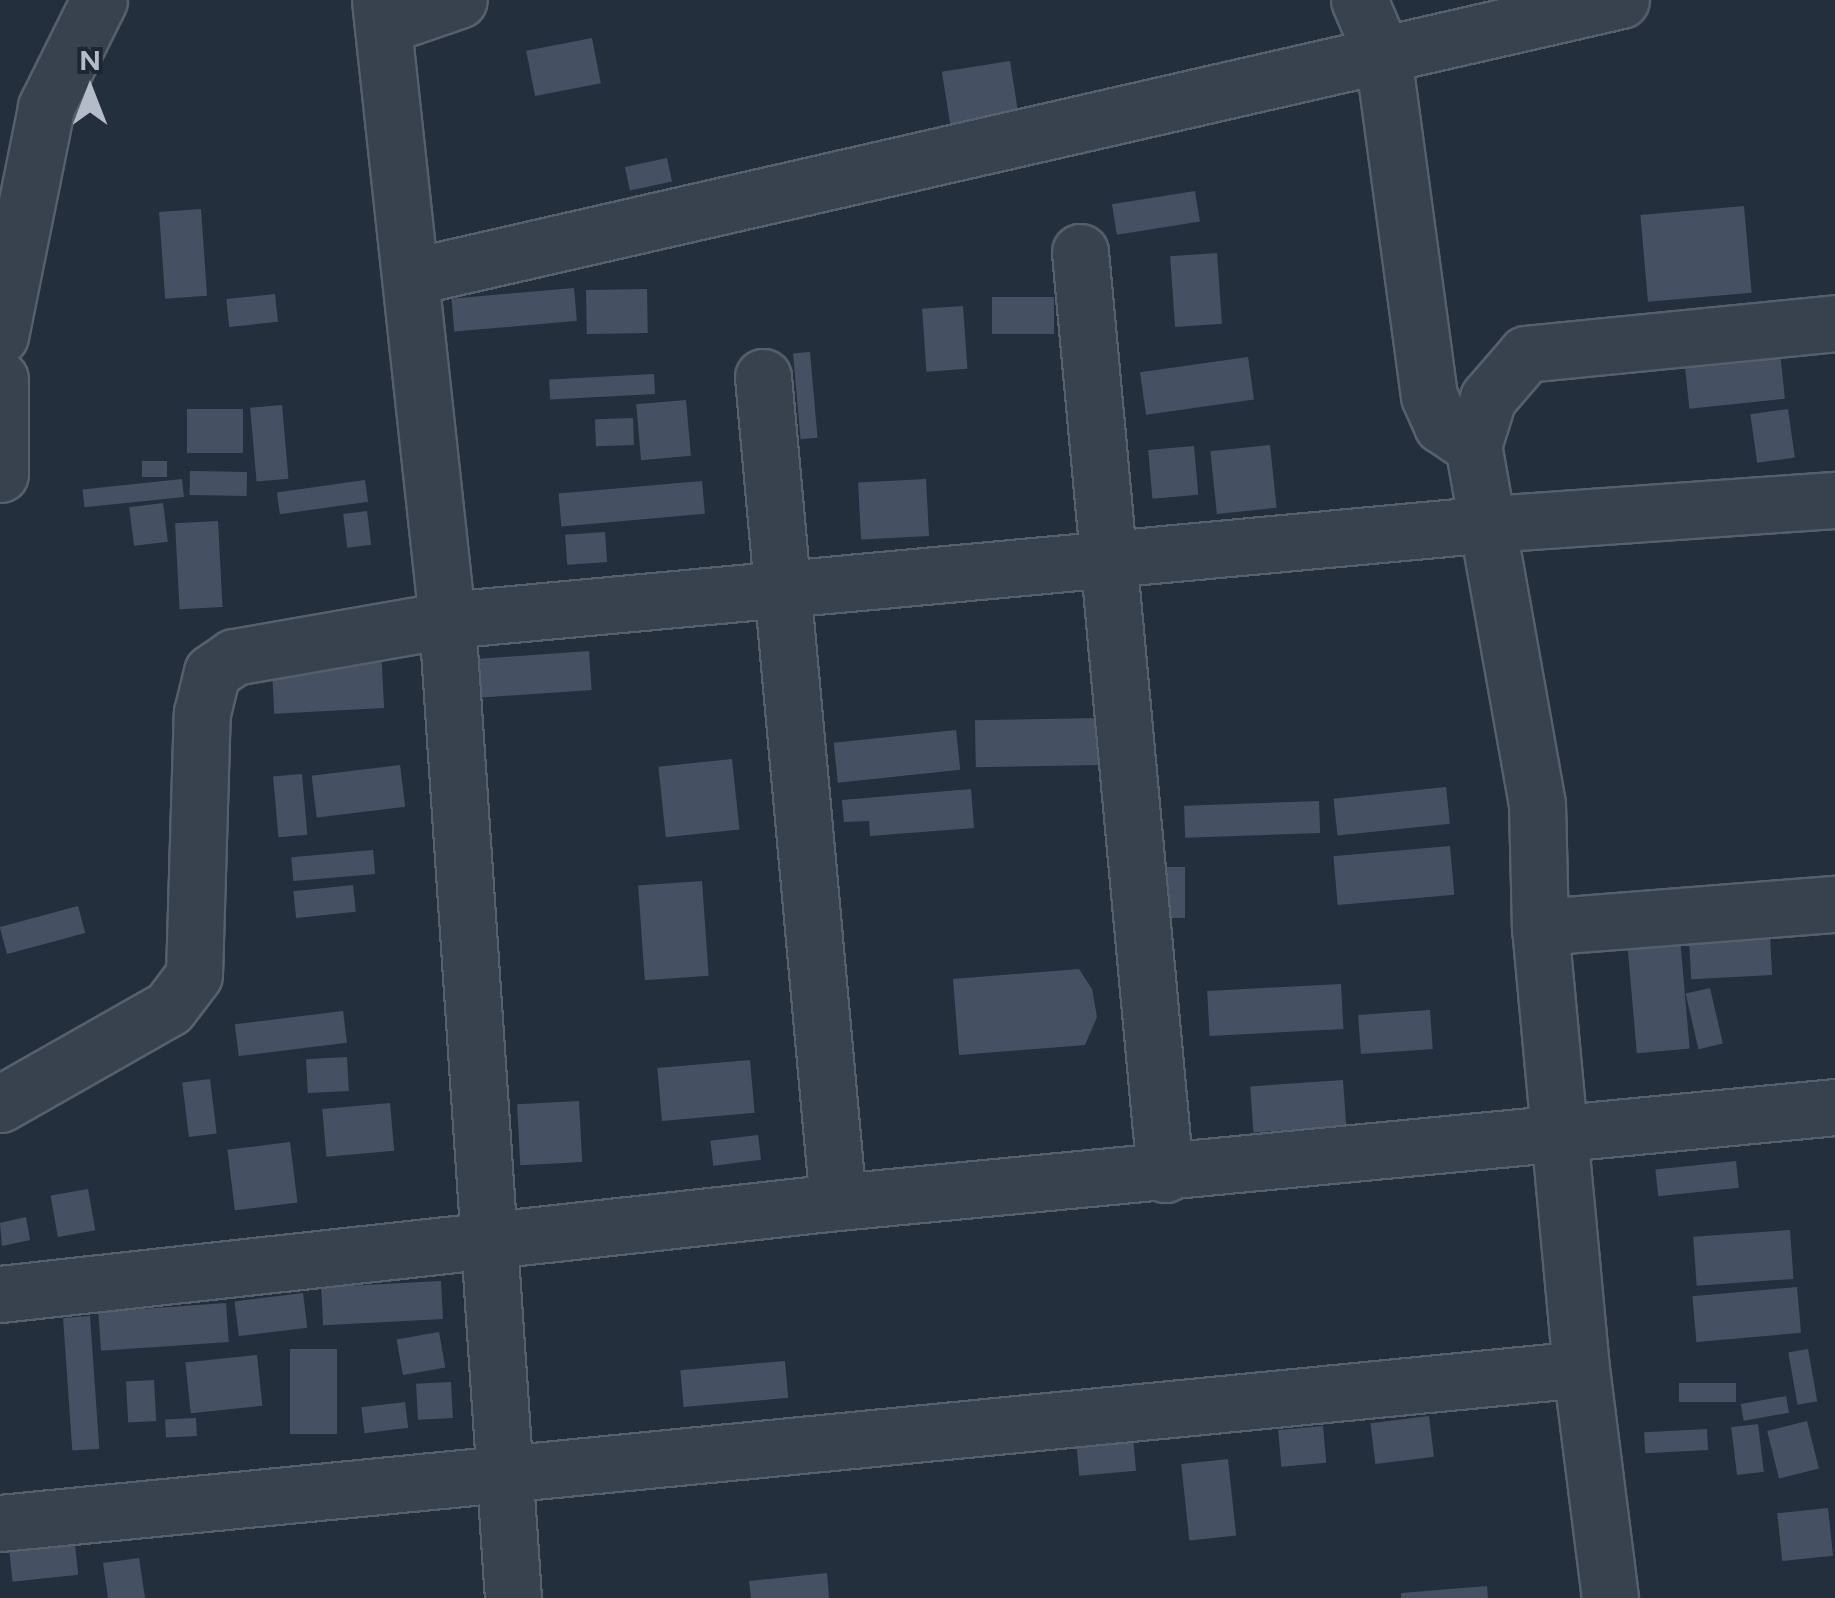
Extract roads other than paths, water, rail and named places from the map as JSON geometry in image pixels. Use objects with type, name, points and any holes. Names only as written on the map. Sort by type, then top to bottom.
[{"type":"street","points":[[0,336],[46,107],[99,0]]},
{"type":"street","points":[[459,0],[381,13],[415,276],[447,620],[484,1241],[513,1598]]},
{"type":"street","points":[[1360,0],[1383,56],[1429,396],[1442,425],[1472,446]]},
{"type":"street","points":[[415,276],[1621,0]]},
{"type":"street","points":[[1080,252],[1164,1174]]},
{"type":"street","points":[[1610,1598],[1581,1369],[1540,927],[1537,804],[1490,524],[1472,446],[1488,398],[1526,354],[1835,323]]},
{"type":"street","points":[[763,377],[838,1202]]},
{"type":"street","points":[[0,380],[0,474]]},
{"type":"street","points":[[0,1104],[169,1008],[194,975],[202,713],[212,672],[234,656],[447,620],[1490,524],[1835,500]]},
{"type":"street","points":[[1540,927],[1835,904]]},
{"type":"street","points":[[0,1294],[838,1202],[1164,1174],[1835,1107]]},
{"type":"street","points":[[0,1524],[1581,1369]]}]
